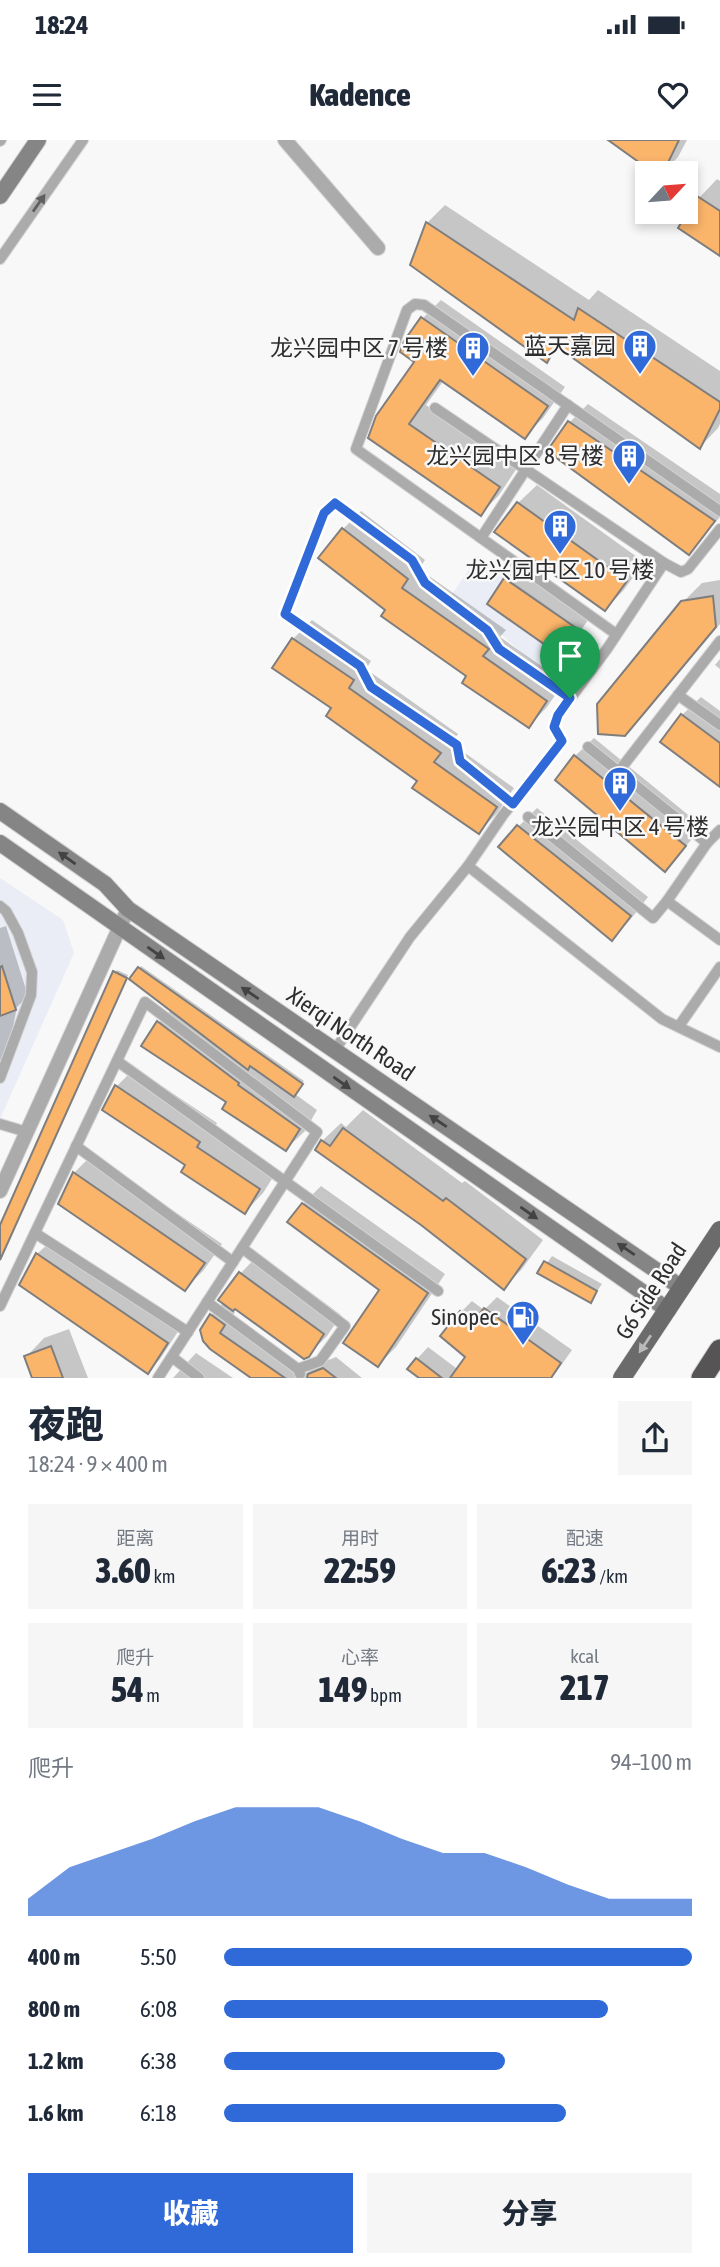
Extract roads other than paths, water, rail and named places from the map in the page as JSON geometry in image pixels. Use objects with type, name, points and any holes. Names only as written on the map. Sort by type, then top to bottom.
[{"type":"highway","points":[[702,1378],[720,1350]]},
{"type":"main road","points":[[0,195],[38,140]]},
{"type":"main road","name":"Xierqi North Road","points":[[0,811],[105,884],[128,909],[682,1288]]},
{"type":"main road","name":"Xierqi North Road","points":[[0,843],[668,1310]]},
{"type":"main road","name":"G6 Side Road","points":[[622,1378],[720,1230]]},
{"type":"street","points":[[0,259],[83,140]]},
{"type":"street","points":[[285,140],[378,248]]},
{"type":"street","points":[[616,634],[356,449],[407,310],[415,304],[424,305],[720,511]]},
{"type":"street","points":[[481,538],[568,405]]},
{"type":"street","points":[[435,408],[681,572],[688,569],[720,529]]},
{"type":"street","points":[[513,804],[460,761],[457,745],[371,687],[360,666],[285,614],[324,513],[335,503],[412,560],[425,583],[487,630],[499,649],[570,698]]},
{"type":"street","points":[[335,1050],[410,937],[468,866],[562,741],[554,727],[558,715],[664,562]]},
{"type":"street","points":[[619,771],[720,640]]},
{"type":"street","points":[[678,695],[720,725]]},
{"type":"street","points":[[588,747],[707,843]]},
{"type":"street","points":[[528,817],[653,918],[707,843],[720,830]]},
{"type":"street","points":[[468,866],[662,1019],[720,1047]]},
{"type":"street","points":[[667,901],[720,940]]},
{"type":"street","points":[[0,906],[6,911],[18,933],[32,972],[31,995],[0,1078]]},
{"type":"street","points":[[0,1191],[128,909]]},
{"type":"street","points":[[679,1027],[720,967]]},
{"type":"street","points":[[0,1306],[145,1002],[317,1132],[158,1378]]},
{"type":"street","points":[[117,1061],[438,1291]]},
{"type":"street","points":[[0,1124],[27,1132]]},
{"type":"street","points":[[76,1146],[233,1262]]},
{"type":"street","points":[[35,1233],[188,1332]]},
{"type":"street","points":[[207,1302],[299,1372],[320,1361],[345,1326],[242,1248]]},
{"type":"street","points":[[172,1357],[199,1378]]},
{"type":"place","name":"蓝天嘉园","points":[[640,376]]},
{"type":"place","name":"龙兴园中区 7 号楼","points":[[473,378]]},
{"type":"place","name":"龙兴园中区 8 号楼","points":[[629,486]]},
{"type":"place","name":"龙兴园中区 10 号楼","points":[[560,556]]},
{"type":"place","name":"龙兴园中区 4 号楼","points":[[620,813]]},
{"type":"place","name":"Sinopec","points":[[523,1347]]}]
